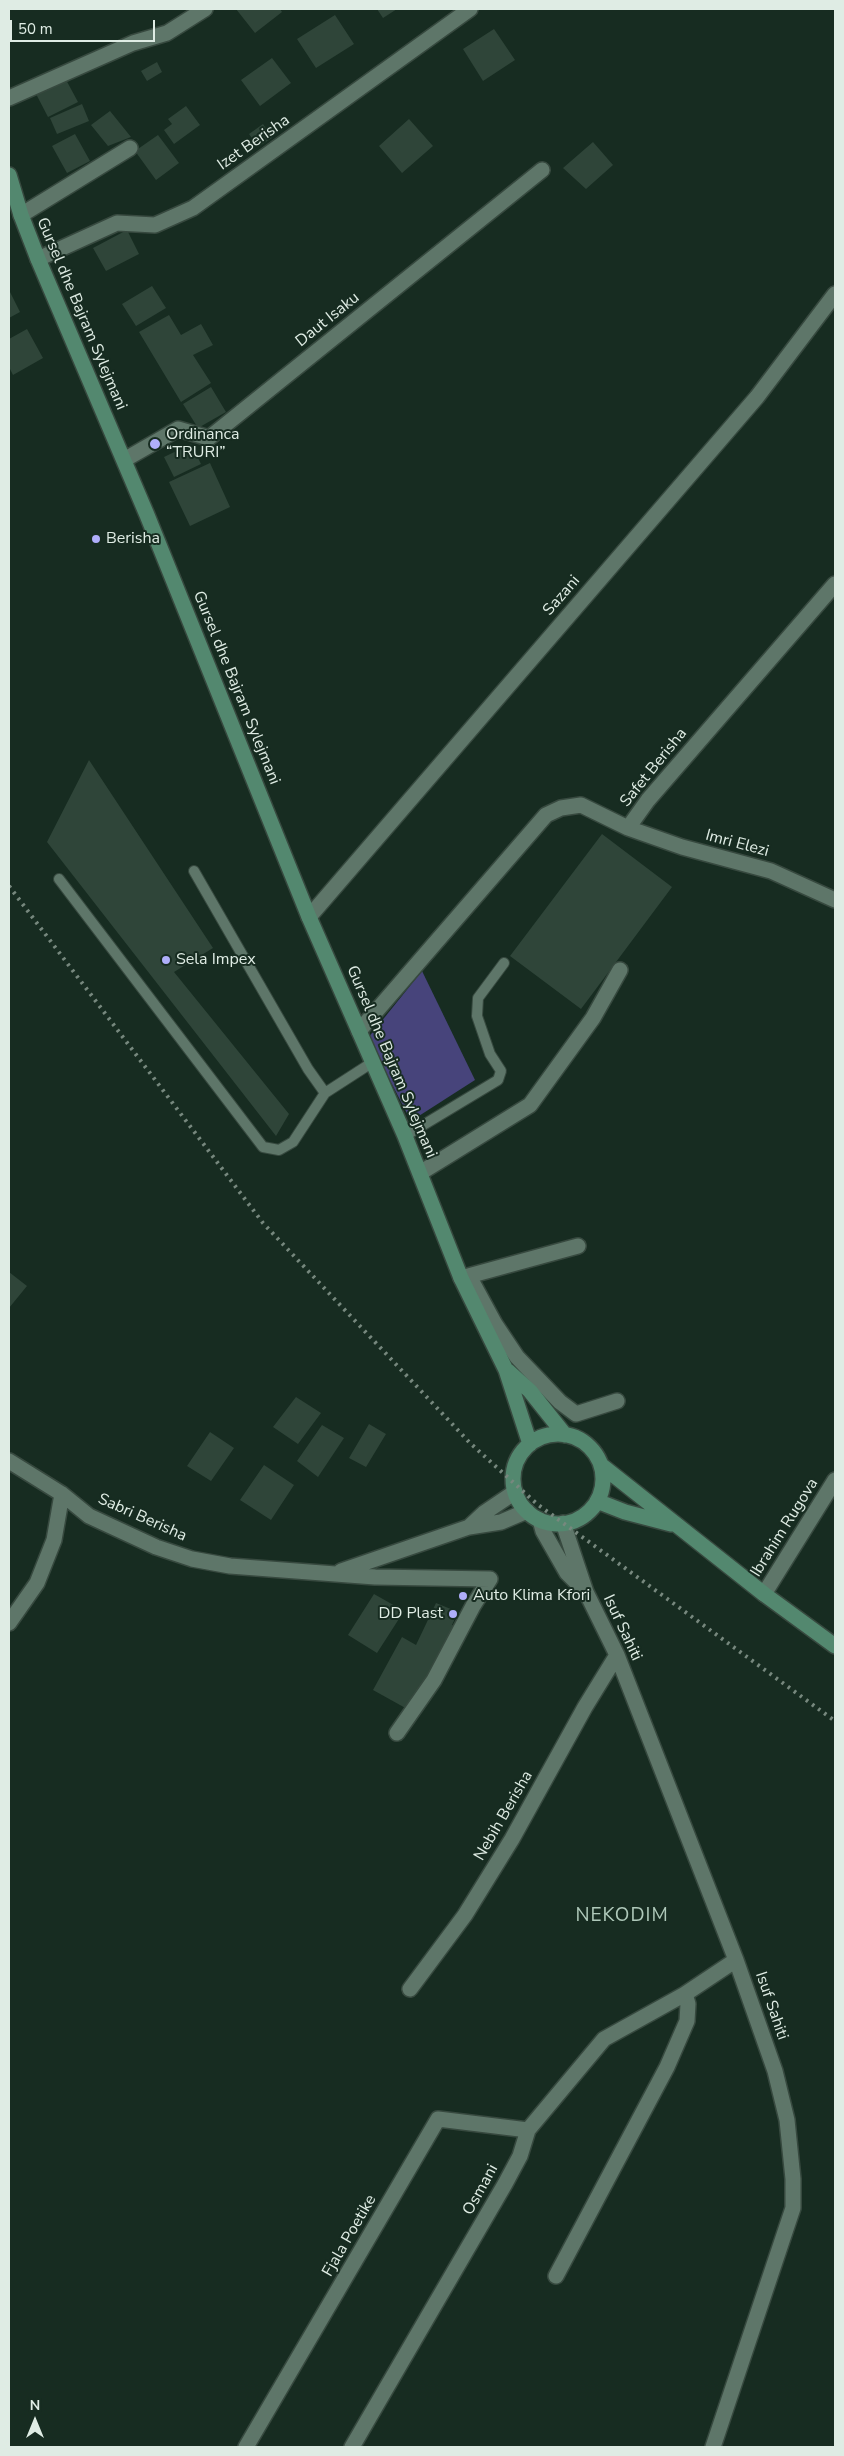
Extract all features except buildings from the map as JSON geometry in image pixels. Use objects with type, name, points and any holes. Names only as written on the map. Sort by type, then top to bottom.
[{"type":"street","points":[[9,98],[133,43],[167,33],[205,9]]},
{"type":"street","name":"Izet Berisha","points":[[38,259],[117,223],[155,225],[193,208],[470,9]]},
{"type":"street","name":"Gursel dhe Bajram Sylejmani","points":[[21,215],[130,148]]},
{"type":"street","name":"Daut Isaku","points":[[124,460],[178,429],[209,438],[542,170]]},
{"type":"street","name":"Gursel dhe Bajram Sylejmani","points":[[9,175],[21,215],[38,259],[124,460],[309,917],[506,1370],[530,1444]]},
{"type":"street","name":"Sazani","points":[[309,917],[756,397],[835,294]]},
{"type":"street","name":"Safet Berisha","points":[[359,1031],[546,815],[561,808],[581,805],[628,828],[648,800],[835,584]]},
{"type":"street","name":"Imri Elezi","points":[[628,828],[682,847],[771,871],[835,900]]},
{"type":"street","name":"Gursel dhe Bajram Sylejmani","points":[[420,1173],[530,1105],[592,1018],[620,970]]},
{"type":"street","points":[[578,1246],[465,1277],[518,1357],[560,1402],[576,1414],[617,1401]]},
{"type":"street","name":"Gursel dhe Bajram Sylejmani","points":[[506,1370],[530,1391],[565,1435]]},
{"type":"street","points":[[553,1434],[565,1435],[577,1438],[588,1445],[601,1465],[602,1490],[589,1512],[577,1520],[564,1524],[540,1520],[526,1511],[515,1492],[513,1479],[515,1466],[521,1454],[530,1444],[553,1434]]},
{"type":"street","name":"Sabri Berisha","points":[[9,1461],[62,1494],[89,1516],[156,1547],[192,1559],[230,1566],[335,1574],[490,1579],[473,1606],[434,1680],[397,1733]]},
{"type":"street","name":"Ibrahim Rugova","points":[[601,1465],[764,1594],[835,1646]]},
{"type":"street","name":"Ibrahim Rugova","points":[[764,1594],[835,1480]]},
{"type":"street","name":"Sabri Berisha","points":[[469,1527],[484,1512],[515,1492]]},
{"type":"street","points":[[9,1622],[37,1583],[54,1540],[62,1494]]},
{"type":"street","name":"Ibrahim Rugova","points":[[597,1501],[625,1512],[675,1525]]},
{"type":"street","name":"Sabri Berisha","points":[[335,1574],[469,1527],[501,1522],[526,1511]]},
{"type":"street","name":"Isuf Sahiti","points":[[540,1520],[543,1531],[567,1573],[586,1592]]},
{"type":"street","name":"Isuf Sahiti","points":[[564,1524],[586,1592],[618,1655],[736,1960],[775,2070],[788,2120],[793,2178],[792,2208],[714,2447]]},
{"type":"street","name":"Nebih Berisha","points":[[410,1989],[465,1915],[517,1831],[585,1707],[618,1655]]},
{"type":"street","name":"Osmani","points":[[352,2447],[506,2184],[520,2156],[528,2130],[604,2039],[685,1994],[736,1960]]},
{"type":"street","points":[[556,2276],[667,2067],[687,2021],[688,2004],[685,1994]]},
{"type":"street","name":"Fjala Poetike","points":[[246,2447],[438,2119],[528,2130]]},
{"type":"lane","points":[[194,871],[308,1069],[325,1093]]},
{"type":"lane","points":[[59,879],[263,1147],[279,1150],[293,1142],[325,1093],[373,1062]]},
{"type":"lane","points":[[405,1136],[498,1080],[501,1071],[490,1054],[477,1016],[478,998],[504,963]]},
{"type":"shaded area","points":[[422,971],[475,1080],[411,1121],[368,1038]]},
{"type":"railway","points":[[9,886],[263,1223],[470,1443],[537,1504],[835,1721]]},
{"type":"place","name":"Ordinanca “TRURI”","points":[[155,444]]},
{"type":"place","name":"Berisha","points":[[96,539]]},
{"type":"place","name":"Sela Impex","points":[[166,960]]},
{"type":"place","name":"Auto Klima Kfori","points":[[463,1596]]},
{"type":"place","name":"DD Plast","points":[[453,1614]]},
{"type":"district","name":"NEKODIM","points":[[622,1916]]}]
